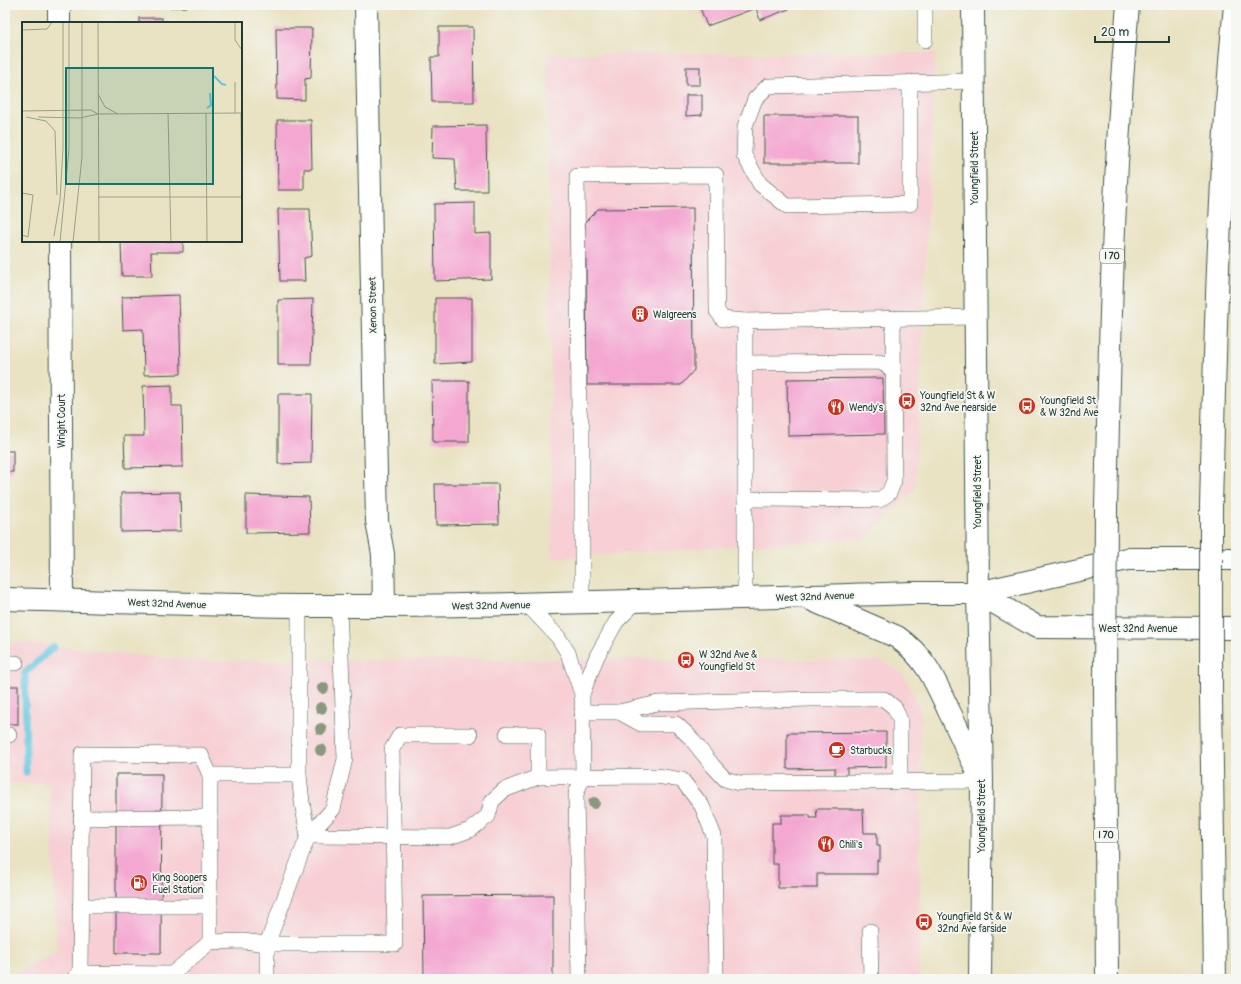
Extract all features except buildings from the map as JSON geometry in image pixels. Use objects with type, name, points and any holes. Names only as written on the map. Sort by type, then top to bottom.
[{"type":"main road","points":[[59,5],[59,22]]},
{"type":"main road","name":"Xenon Street","points":[[366,5],[376,522],[383,554],[384,605]]},
{"type":"main road","name":"Youngfield Street","points":[[973,5],[978,593],[982,780],[980,979]]},
{"type":"main road","name":"I 70","points":[[1107,979],[1106,508],[1110,322],[1113,231],[1128,5]]},
{"type":"main road","points":[[1215,979],[1210,507],[1222,175],[1235,5]]},
{"type":"main road","name":"Wright Court","points":[[60,242],[62,600]]},
{"type":"main road","name":"West 32nd Avenue","points":[[5,599],[339,606],[582,603],[917,593],[978,593],[1127,559],[1236,559]]},
{"type":"main road","name":"West 32nd Avenue","points":[[978,593],[1037,628],[1236,628]]},
{"type":"main road","points":[[803,596],[897,637],[908,644],[926,665],[939,686],[982,780]]},
{"type":"lane","points":[[925,5],[925,40]]},
{"type":"lane","points":[[910,82],[910,204],[787,206],[760,184],[744,155],[746,126],[755,99],[768,86],[910,82],[973,81]]},
{"type":"lane","points":[[582,603],[582,428],[579,410],[577,176],[716,175],[717,311],[723,319],[744,321],[975,317]]},
{"type":"lane","points":[[744,499],[879,500],[889,493],[894,481],[893,318]]},
{"type":"lane","points":[[744,321],[744,598]]},
{"type":"lane","points":[[744,363],[879,362],[888,366],[893,373]]},
{"type":"lane","points":[[582,694],[597,656],[616,622],[637,601]]},
{"type":"lane","points":[[527,604],[558,637],[568,653],[582,694],[583,776],[576,794],[579,979]]},
{"type":"lane","points":[[299,606],[299,775],[308,836]]},
{"type":"lane","points":[[267,979],[267,944],[308,836],[333,809],[345,760],[339,606]]},
{"type":"lane","points":[[582,712],[619,712],[658,703],[864,698],[884,699],[895,708],[900,720],[900,781]]},
{"type":"lane","points":[[619,712],[641,724],[676,724],[689,736],[725,779],[739,783],[982,780]]},
{"type":"lane","points":[[507,734],[538,734],[538,777]]},
{"type":"lane","points":[[210,942],[210,775],[201,755],[82,754],[80,906],[77,976],[172,974],[210,942],[243,941],[267,944],[395,944],[392,749],[400,735],[470,735]]},
{"type":"lane","points":[[210,775],[299,775]]},
{"type":"lane","points":[[308,836],[450,837],[470,830],[488,816],[492,801],[504,790],[538,777],[657,776],[682,780],[702,806],[714,836],[716,979]]},
{"type":"lane","points":[[81,818],[210,817]]},
{"type":"lane","points":[[80,906],[210,906]]},
{"type":"lane","points":[[870,932],[871,979]]},
{"type":"shaded area","points":[[935,53],[915,489],[865,538],[552,558],[548,54]]},
{"type":"shaded area","points":[[5,642],[29,643],[188,661],[736,659],[881,661],[903,674],[921,712],[919,979],[5,979],[57,951],[50,783],[5,783]]},
{"type":"waterway","points":[[26,772],[25,673],[54,647]]},
{"type":"place","name":"Walgreens","points":[[640,314]]},
{"type":"place","name":"Youngfield St & W 32nd Ave nearside","points":[[907,401]]},
{"type":"place","name":"Youngfield St & W 32nd Ave","points":[[1027,406]]},
{"type":"place","name":"Wendy's","points":[[836,407]]},
{"type":"place","name":"W 32nd Ave & Youngfield St","points":[[686,660]]},
{"type":"place","name":"Starbucks","points":[[837,750]]},
{"type":"place","name":"Chili's","points":[[826,844]]},
{"type":"place","name":"King Soopers Fuel Station","points":[[139,883]]},
{"type":"place","name":"Youngfield St & W 32nd Ave farside","points":[[924,922]]}]
